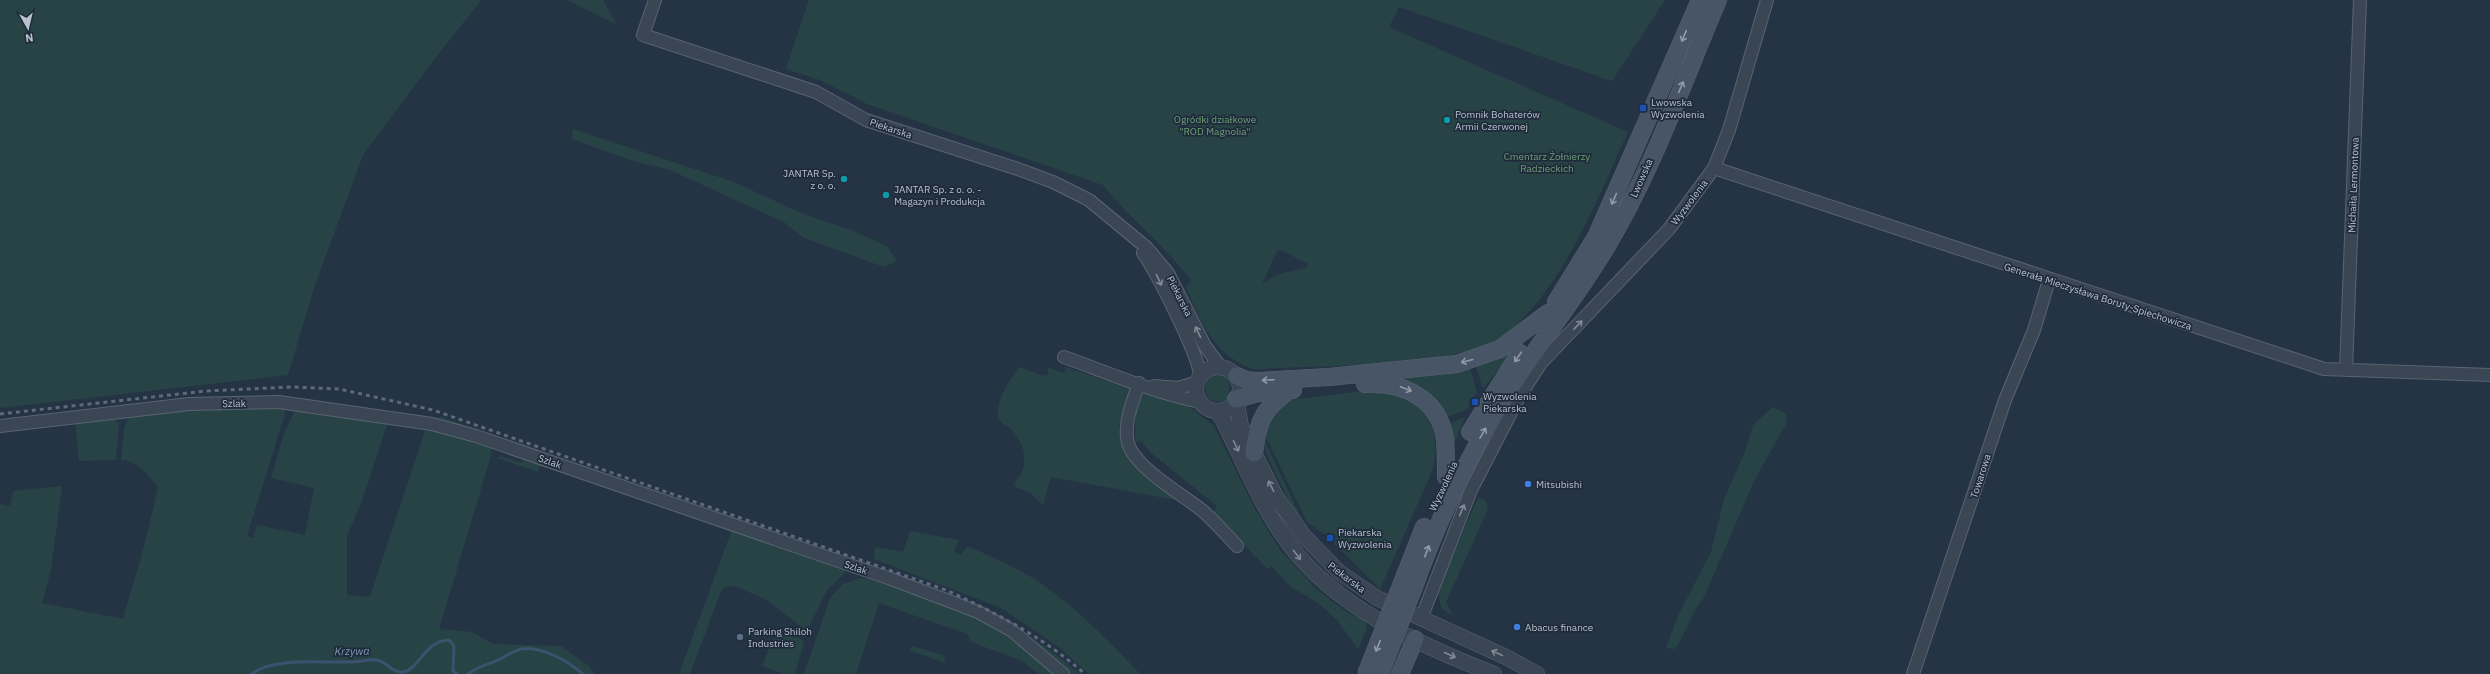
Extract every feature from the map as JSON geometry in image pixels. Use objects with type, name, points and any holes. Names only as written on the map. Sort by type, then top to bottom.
[{"type":"main road","name":"Lwowska","points":[[1548,313],[1596,237],[1700,0]]},
{"type":"main road","name":"Lwowska","points":[[1541,344],[1606,247],[1639,184],[1718,0]]},
{"type":"main road","points":[[1541,363],[1602,268],[1606,247]]},
{"type":"main road","points":[[1237,376],[1246,380],[1257,381],[1329,377],[1456,364],[1500,349],[1548,313]]},
{"type":"main road","name":"Wyzwolenia","points":[[1380,674],[1408,585],[1446,477],[1486,406],[1548,313]]},
{"type":"main road","name":"Wyzwolenia","points":[[1366,674],[1463,470],[1497,410],[1541,344]]},
{"type":"main road","points":[[1236,400],[1258,393],[1386,384],[1416,393],[1426,401],[1441,424],[1445,439],[1446,477]]},
{"type":"main road","points":[[1254,453],[1261,418],[1272,402],[1290,390]]},
{"type":"main road","points":[[1400,674],[1415,638]]},
{"type":"street","name":"Piekarska","points":[[655,0],[643,34],[816,92],[866,120],[1052,182],[1089,200],[1147,248],[1168,273],[1205,346],[1219,365]]},
{"type":"street","name":"Wyzwolenia","points":[[1421,618],[1448,544],[1471,490],[1520,397],[1541,363],[1669,229],[1714,168],[1729,130],[1767,0]]},
{"type":"street","name":"Michaiła Lermontowa","points":[[2346,370],[2360,0]]},
{"type":"street","name":"Generała Mieczysława Boruty-Spiechowicza","points":[[1714,168],[2050,280],[2324,369],[2490,375]]},
{"type":"street","name":"Piekarska","points":[[1131,235],[1155,272],[1200,367],[1199,379]]},
{"type":"street","name":"Towarowa","points":[[1913,674],[2005,400],[2034,330],[2050,280]]},
{"type":"street","points":[[1064,357],[1139,383],[1165,395],[1201,402]]},
{"type":"street","points":[[1139,383],[1178,388],[1199,379],[1207,370],[1219,365],[1231,370],[1237,376],[1241,388],[1231,407],[1217,412],[1207,409],[1196,393],[1199,379]]},
{"type":"street","points":[[1139,383],[1133,401],[1127,432],[1133,454],[1154,474],[1203,512],[1237,546]]},
{"type":"street","name":"Piekarska","points":[[1236,400],[1241,427],[1254,453],[1286,512],[1320,555],[1357,586],[1537,674]]},
{"type":"street","name":"Szlak","points":[[0,426],[189,404],[279,402],[438,425],[476,436],[810,551],[965,607],[995,620],[1011,630],[1063,674]]},
{"type":"street","name":"Piekarska","points":[[1217,412],[1222,418],[1274,523],[1302,561],[1340,595],[1415,638],[1494,674]]},
{"type":"street","points":[[1415,638],[1421,618]]},
{"type":"green space","points":[[0,0],[481,0],[433,61],[363,155],[315,285],[288,375],[0,408]]},
{"type":"green space","points":[[567,0],[603,0],[616,24]]},
{"type":"green space","name":"Ogródki działkowe \"ROD Magnolia\"","points":[[809,0],[1665,0],[1612,81],[1399,7],[1389,27],[1628,132],[1592,212],[1564,264],[1548,289],[1509,332],[1502,338],[1477,349],[1454,355],[1404,362],[1259,370],[1248,367],[1235,360],[1216,344],[1203,324],[1186,288],[1191,280],[1170,255],[1124,209],[1103,185],[867,104],[820,80],[786,69]],"holes":[[[1281,250],[1308,264],[1306,268],[1278,274],[1262,284],[1277,251]]]},
{"type":"green space","points":[[573,129],[734,182],[801,213],[851,230],[887,246],[897,261],[884,267],[804,238],[784,222],[670,170],[633,161],[572,139]]},
{"type":"green space","points":[[1516,347],[1483,389],[1476,366]]},
{"type":"green space","points":[[1019,367],[1044,376],[1048,375],[1048,367],[1064,373],[1066,367],[1130,389],[1119,427],[1124,447],[1132,463],[1176,500],[1051,477],[1043,505],[1029,492],[1017,488],[1014,483],[1019,477],[1024,463],[1023,450],[1017,436],[999,420],[998,409],[1008,383]]},
{"type":"green space","points":[[1470,368],[1477,393],[1468,402],[1470,405],[1467,409],[1445,418],[1385,377]]},
{"type":"green space","points":[[1218,373],[1227,379],[1230,385],[1226,403],[1211,400],[1206,392],[1207,376]]},
{"type":"green space","points":[[1362,391],[1389,392],[1407,398],[1426,414],[1434,435],[1434,460],[1431,474],[1380,589],[1332,541],[1334,538],[1328,533],[1326,535],[1307,522],[1264,433],[1269,415],[1290,400]]},
{"type":"green space","points":[[1143,394],[1187,405],[1214,426],[1253,505],[1280,550],[1315,588],[1345,611],[1365,621],[1367,628],[1358,649],[1337,620],[1318,603],[1290,586],[1271,566],[1268,569],[1213,513],[1217,506],[1150,452],[1141,441],[1136,442],[1135,424],[1137,409],[1140,398]]},
{"type":"green space","points":[[284,407],[285,414],[247,536],[253,538],[257,525],[305,535],[314,488],[271,478],[284,433],[296,408],[388,422],[362,501],[347,536],[347,595],[370,597],[427,425],[487,444],[491,448],[491,456],[439,629],[472,632],[493,644],[561,646],[589,666],[595,674],[0,674],[0,504],[10,506],[13,491],[62,486],[51,570],[42,603],[123,619],[145,543],[158,487],[138,466],[121,460],[124,428],[129,417],[177,411]]},
{"type":"green space","points":[[1773,407],[1787,414],[1786,424],[1754,481],[1703,599],[1675,649],[1666,648],[1678,616],[1711,552],[1724,499],[1744,454],[1753,425]]},
{"type":"green space","points":[[439,416],[957,597],[990,613],[1021,631],[1051,651],[1080,674],[1070,674],[1018,631],[438,422]]},
{"type":"green space","points":[[1465,417],[1451,452],[1448,424]]},
{"type":"green space","points":[[113,418],[119,424],[116,460],[79,461],[75,422]]},
{"type":"green space","points":[[1262,435],[1302,520],[1278,479],[1267,454]]},
{"type":"green space","points":[[501,456],[522,463],[525,456],[547,466],[546,468],[540,466],[538,472],[497,458]]},
{"type":"green space","points":[[574,473],[845,568],[846,572],[827,590],[807,631],[765,599],[734,586],[725,587],[721,591],[690,674],[679,674],[731,532],[573,477]]},
{"type":"green space","points":[[1478,497],[1486,501],[1488,509],[1446,602],[1453,616],[1441,608],[1438,591]]},
{"type":"green space","points":[[910,531],[959,540],[954,551],[961,555],[967,546],[1012,566],[1033,578],[1065,601],[1109,642],[1140,674],[1089,674],[1059,647],[1001,608],[874,559],[875,547],[903,552]]},
{"type":"green space","points":[[861,578],[886,582],[916,592],[1003,629],[1057,674],[1039,674],[1020,660],[971,642],[967,634],[879,603],[856,674],[804,674],[830,598],[843,584]]},
{"type":"green space","points":[[784,633],[794,634],[804,642],[795,674],[784,674],[762,666],[773,639]]},
{"type":"green space","points":[[913,646],[943,655],[946,663],[908,650]]},
{"type":"waterway","name":"Krzywa","points":[[252,674],[273,665],[286,663],[351,662],[373,660],[383,662],[395,671],[403,672],[409,670],[434,645],[449,640],[454,646],[453,671],[457,674]]},
{"type":"waterway","name":"Krzywa","points":[[468,674],[478,668],[499,660],[514,651],[529,648],[546,652],[563,660],[583,674]]},
{"type":"railway","points":[[0,414],[206,391],[292,387],[339,389],[433,410],[946,590],[1001,617],[1036,637],[1053,648],[1085,674]]},
{"type":"place","name":"Lwowska Wyzwolenia","points":[[1643,108]]},
{"type":"place","name":"Pomnik Bohaterów Armii Czerwonej","points":[[1447,120]]},
{"type":"place","name":"JANTAR Sp. z o. o.","points":[[844,179]]},
{"type":"place","name":"JANTAR Sp. z o. o. - Magazyn i Produkcja","points":[[886,195]]},
{"type":"place","name":"Wyzwolenia Piekarska","points":[[1475,402]]},
{"type":"place","name":"Mitsubishi","points":[[1528,484]]},
{"type":"place","name":"Piekarska Wyzwolenia","points":[[1330,538]]},
{"type":"place","name":"Abacus finance","points":[[1517,627]]},
{"type":"place","name":"Parking Shiloh Industries","points":[[740,637]]},
{"type":"park label","name":"Cmentarz Żołnierzy Radzieckich","points":[[1547,162]]}]
